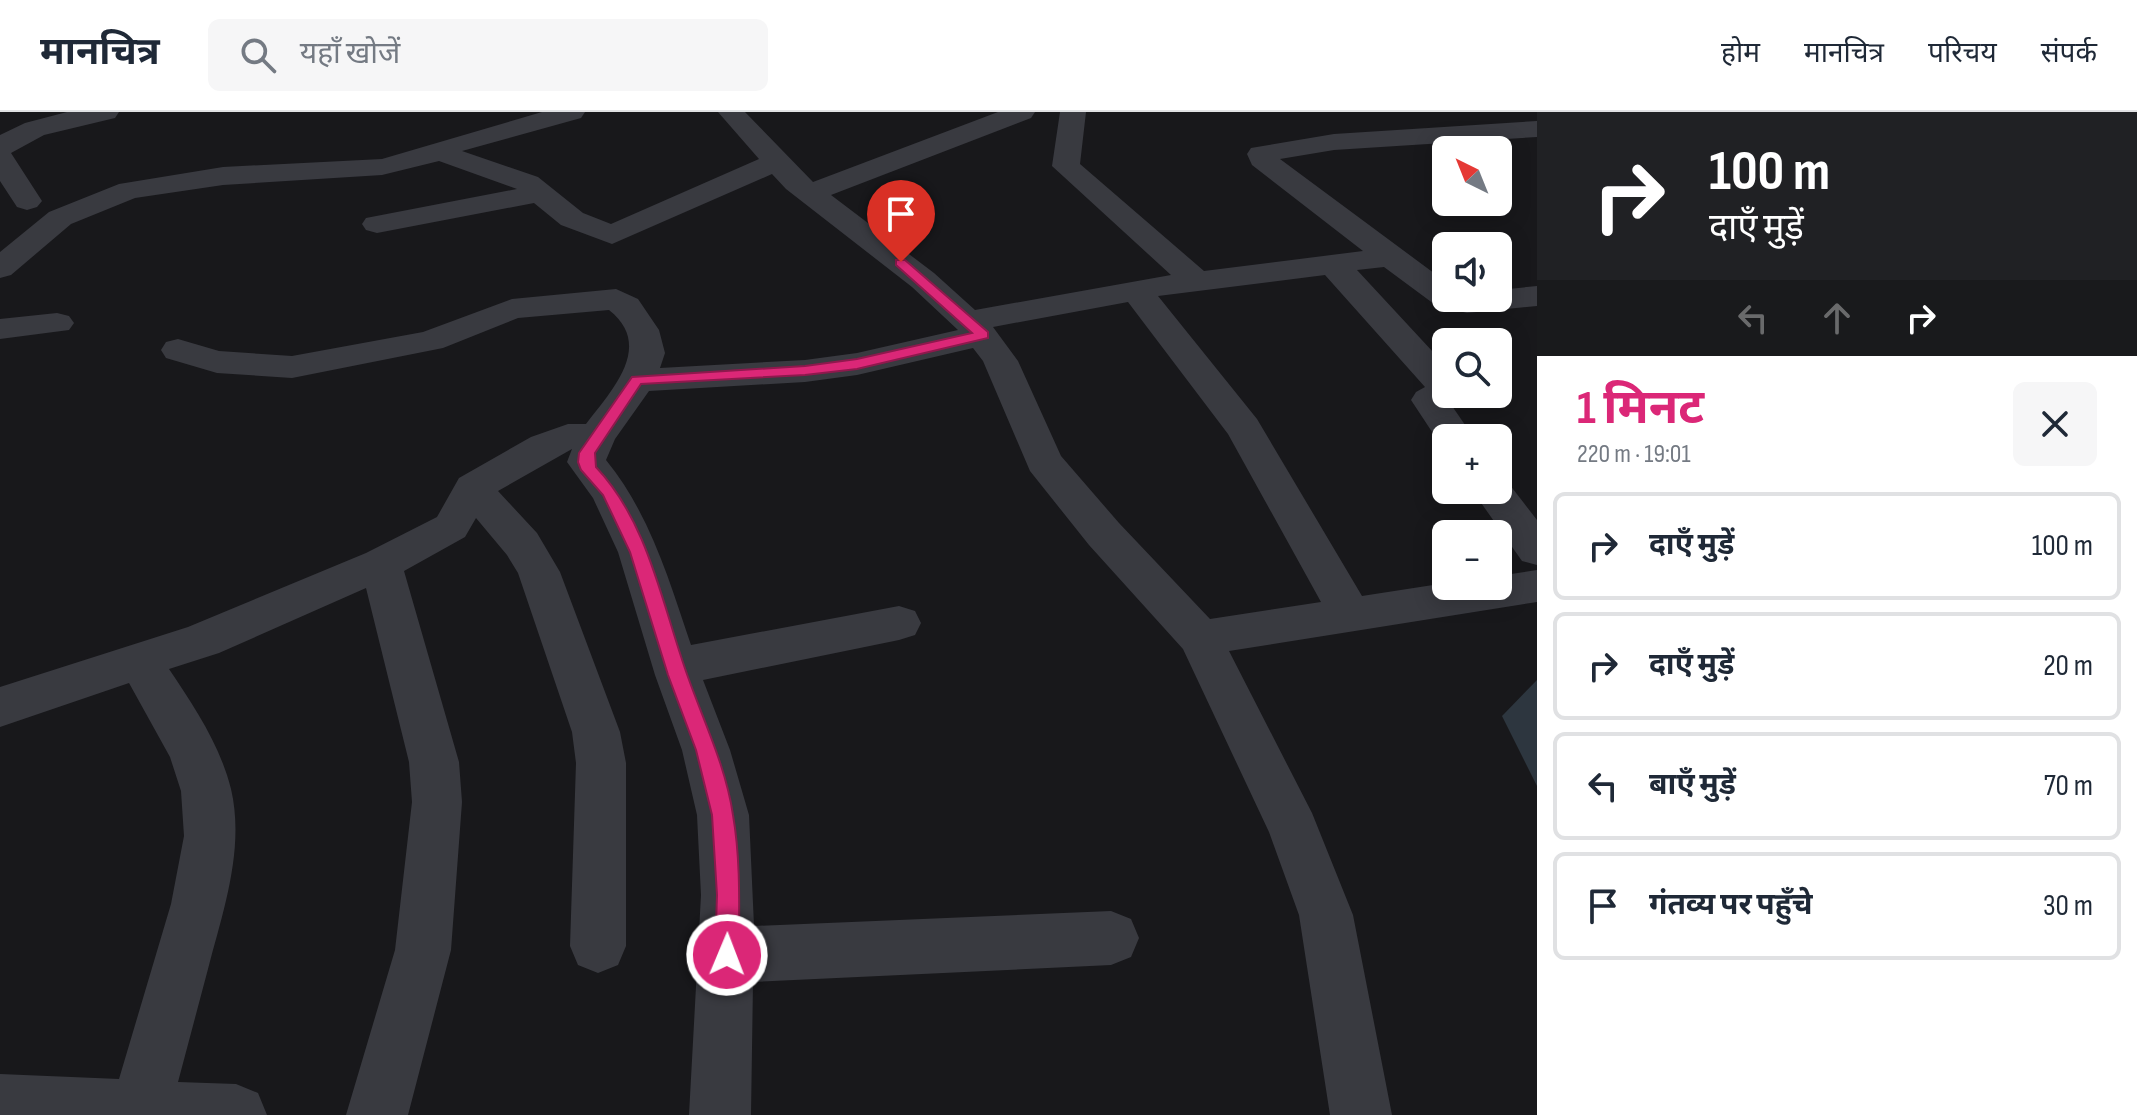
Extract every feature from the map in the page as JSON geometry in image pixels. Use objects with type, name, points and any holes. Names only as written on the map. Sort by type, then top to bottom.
[{"type":"street","points":[[0,148],[7,141],[43,128],[106,112]]},
{"type":"street","points":[[572,112],[542,116],[433,150],[520,180],[581,225],[612,235],[775,162]]},
{"type":"street","points":[[810,193],[1022,112]]},
{"type":"street","points":[[1073,112],[1066,166],[1196,281]]},
{"type":"street","points":[[1430,112],[1474,134]]},
{"type":"street","points":[[739,114],[775,162],[810,193],[923,280],[975,328],[1000,361],[1044,462],[1104,534],[1200,638],[1294,830],[1326,915],[1361,1115]]},
{"type":"street","points":[[1432,287],[1388,257],[1262,159],[1261,154],[1334,142],[1537,129]]},
{"type":"street","points":[[0,268],[60,218],[129,190],[223,176],[382,167],[438,153]]},
{"type":"street","points":[[0,158],[27,201]]},
{"type":"street","points":[[377,224],[541,193]]},
{"type":"street","points":[[637,380],[857,364],[975,328],[1136,290],[1388,257]]},
{"type":"street","points":[[1333,264],[1445,387],[1443,392],[1429,400],[1445,424]]},
{"type":"street","points":[[1136,290],[1244,428],[1350,615]]},
{"type":"street","points":[[178,350],[217,362],[292,367],[431,341],[512,309],[611,299],[626,306],[645,340],[648,353],[637,380],[597,436],[586,462],[610,492],[626,521],[706,750],[723,815],[728,895],[720,1115]]},
{"type":"street","points":[[1512,300],[1535,299]]},
{"type":"street","points":[[0,329],[57,323]]},
{"type":"street","points":[[0,707],[203,640],[381,564],[451,527],[473,488],[558,440],[597,436]]},
{"type":"street","points":[[473,488],[522,544],[539,572],[596,732],[601,763],[598,946]]},
{"type":"street","points":[[1502,504],[1537,550]]},
{"type":"street","points":[[377,1115],[423,950],[437,802],[434,762],[381,564]]},
{"type":"street","points":[[1200,638],[1537,586]]},
{"type":"street","points":[[676,667],[899,623]]},
{"type":"street","points":[[140,662],[187,740],[199,768],[207,793],[209,835],[205,877],[140,1111]]},
{"type":"street","points":[[727,955],[1111,938]]},
{"type":"street","points":[[0,1105],[236,1115]]},
{"type":"shaded area","points":[[1537,680],[1537,786],[1502,716]]},
{"type":"route","points":[[727,955],[728,895],[723,815],[706,750],[678,675],[639,552],[610,492],[589,470],[587,453],[637,380],[805,371],[857,364],[983,335],[901,262]]}]
